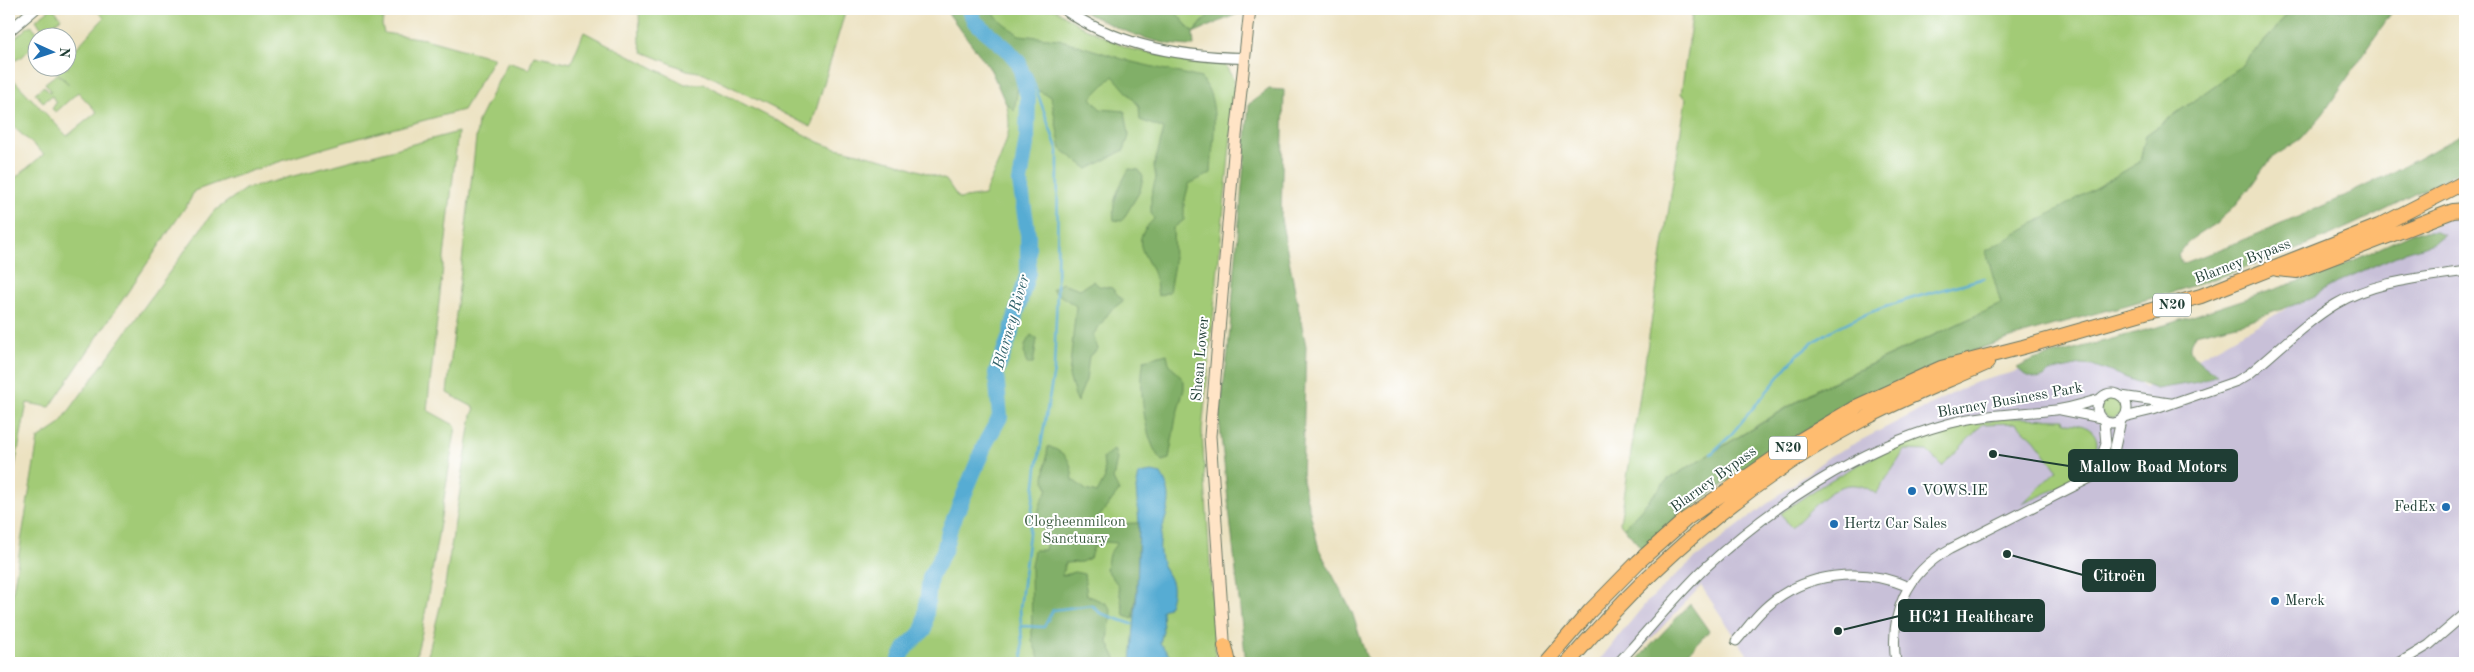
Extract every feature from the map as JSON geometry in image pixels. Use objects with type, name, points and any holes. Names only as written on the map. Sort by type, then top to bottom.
[{"type":"highway","name":"Blarney Bypass","points":[[1545,663],[1590,611],[1638,562],[1686,519],[1799,440],[1858,406],[1941,368],[2023,347],[2201,296],[2379,226],[2465,182]]},
{"type":"highway","points":[[2274,268],[2297,271],[2453,210],[2465,210]]},
{"type":"highway","name":"Blarney Bypass","points":[[1568,663],[1627,596],[1696,532],[1796,458],[1862,420],[2023,347]]},
{"type":"highway","points":[[1225,646],[1227,663]]},
{"type":"main road","name":"Shean Lower","points":[[1225,646],[1210,436],[1214,374],[1250,9]]},
{"type":"street","points":[[9,31],[35,9]]},
{"type":"street","points":[[1064,9],[1106,32],[1148,47],[1244,58]]},
{"type":"street","points":[[2442,275],[2465,265]]},
{"type":"street","points":[[2058,410],[2115,423],[2122,419],[2237,382],[2260,366],[2313,319],[2348,298],[2403,280],[2465,271]]},
{"type":"street","points":[[2095,475],[2106,444],[2102,419],[2097,409],[2100,399],[2108,394],[2170,403]]},
{"type":"street","points":[[1896,663],[1894,624],[1897,612],[1909,587],[1921,571],[1937,556],[2095,475],[2105,466],[2114,452],[2127,406],[2121,396]]},
{"type":"street","name":"Blarney Business Park","points":[[1618,663],[1706,568],[1774,511],[1839,469],[1898,441],[1947,424],[1990,416],[2058,410],[2100,399]]},
{"type":"street","points":[[1736,641],[1764,608],[1800,586],[1823,578],[1845,574],[1870,575],[1884,577],[1909,587]]},
{"type":"street","points":[[2399,663],[2433,642],[2465,614]]},
{"type":"shaded area","points":[[2465,208],[2465,663],[1753,663],[1701,586],[1628,663],[1597,663],[1645,604],[1687,565],[1830,456],[1973,383],[2043,364],[2110,358],[2145,388]]},
{"type":"green space","points":[[50,9],[54,9],[61,18],[49,28],[41,28],[36,20]]},
{"type":"green space","points":[[95,9],[385,9],[382,25],[384,33],[425,39],[494,58],[463,110],[294,157],[194,191],[190,200],[50,407],[27,403],[9,498],[9,174],[14,179],[44,154],[9,123],[9,75],[67,136],[97,112],[78,92],[56,112],[52,109],[56,103],[52,96],[43,102],[35,93],[44,86],[49,92],[51,91],[45,83],[52,78],[62,78],[69,84],[63,78],[78,78],[78,46],[104,18]]},
{"type":"green space","points":[[639,9],[846,9],[811,127],[704,73],[687,70],[643,52],[640,43]]},
{"type":"green space","name":"Clogheenmilcon Sanctuary","points":[[945,9],[1055,9],[1079,25],[1130,49],[1169,57],[1208,60],[1226,66],[1233,79],[1235,95],[1202,431],[1216,663],[426,663],[444,591],[472,415],[475,408],[447,393],[478,121],[508,62],[529,69],[534,55],[571,63],[584,32],[685,84],[704,84],[825,145],[895,162],[946,180],[959,199],[984,195],[1006,142],[1009,118],[1005,101],[989,67]]},
{"type":"green space","points":[[945,9],[989,9],[1019,35],[1058,39],[1132,62],[1201,78],[1212,99],[1214,111],[1211,173],[1189,184],[1184,203],[1184,220],[1173,228],[1174,264],[1169,292],[1158,296],[1154,275],[1141,245],[1143,233],[1154,219],[1151,212],[1151,196],[1156,178],[1154,166],[1164,129],[1140,120],[1139,106],[1113,76],[1091,98],[1100,109],[1125,111],[1129,136],[1124,150],[1088,169],[1061,149],[1051,97],[1019,81],[1014,111],[1005,102],[991,70]]},
{"type":"green space","points":[[1078,9],[1173,9],[1193,33],[1194,46],[1163,43],[1148,39],[1119,29]]},
{"type":"green space","points":[[1173,9],[1219,9],[1212,11],[1193,33]]},
{"type":"green space","points":[[1243,9],[1242,12],[1193,33],[1212,11]]},
{"type":"green space","points":[[1693,9],[2290,9],[2275,30],[2239,68],[2146,135],[2140,162],[2087,194],[2001,304],[1819,388],[1667,480],[1624,528],[1620,523],[1686,98],[1681,94]]},
{"type":"green space","points":[[2290,9],[2394,9],[2323,114],[2301,139],[2270,159],[2233,208],[2216,223],[2190,240],[2178,255],[2182,264],[2327,204],[2397,170],[2465,132],[2465,168],[2353,225],[2283,254],[2196,285],[1993,344],[1898,382],[1808,429],[1764,456],[1722,485],[1643,550],[1624,528],[1667,480],[1820,388],[2001,304],[1986,251],[2140,162],[2146,135],[2239,68],[2275,30]]},
{"type":"green space","points":[[29,26],[34,28],[28,28],[28,51],[22,57],[9,63],[9,43]]},
{"type":"green space","points":[[1269,89],[1284,90],[1281,219],[1306,346],[1302,480],[1319,549],[1352,612],[1366,656],[1372,663],[1246,663],[1219,418],[1228,352],[1249,104]]},
{"type":"green space","points":[[458,132],[427,410],[456,426],[422,632],[414,663],[9,663],[9,615],[38,439],[58,426],[213,212],[245,189]]},
{"type":"green space","points":[[1129,169],[1139,170],[1143,177],[1140,191],[1122,221],[1114,220],[1115,200]]},
{"type":"green space","points":[[2414,232],[2436,232],[2444,235],[2434,243],[2405,252],[2340,281],[2305,301],[2245,322],[2195,334],[2190,344],[2192,354],[2217,375],[2198,382],[2156,389],[2095,366],[2080,365],[2049,372],[2044,377],[2037,379],[2025,375],[2017,368],[2033,360],[2165,325],[2331,271]]},
{"type":"green space","points":[[1093,281],[1099,286],[1112,288],[1123,301],[1111,310],[1093,335],[1098,349],[1089,356],[1086,380],[1077,402],[1069,376],[1076,306],[1052,290],[1062,283],[1080,289]]},
{"type":"green space","points":[[1031,335],[1037,339],[1033,364],[1027,364],[1024,349]]},
{"type":"green space","points":[[1167,354],[1169,363],[1184,381],[1184,389],[1176,417],[1169,459],[1162,461],[1151,441],[1147,427],[1142,398],[1142,370],[1144,360]]},
{"type":"green space","points":[[2111,396],[2119,399],[2122,407],[2119,415],[2111,418],[2103,415],[2100,407],[2103,399]]},
{"type":"green space","points":[[2009,418],[2064,419],[2065,423],[2089,429],[2095,435],[2097,442],[2091,460],[2084,469],[2062,485],[2022,504],[2057,470],[2034,439],[2016,423],[1983,424],[1942,466],[1927,451],[1905,450],[1876,494],[1864,487],[1852,485],[1841,487],[1820,500],[1791,528],[1781,513],[1833,479],[1889,450],[1918,438],[1948,429],[1978,422]]},
{"type":"green space","name":"Clogheenmilcon Sanctuary","points":[[1048,446],[1067,458],[1073,480],[1086,490],[1097,493],[1105,478],[1103,458],[1114,449],[1117,459],[1113,479],[1119,491],[1099,517],[1105,524],[1139,523],[1137,591],[1133,618],[1124,615],[1118,585],[1106,569],[1109,554],[1117,543],[1106,542],[1093,548],[1090,558],[1081,562],[1065,563],[1062,576],[1074,572],[1084,574],[1087,595],[1107,604],[1111,610],[1108,643],[1116,658],[1116,663],[1041,663],[1032,640],[1031,566],[1034,550],[1045,550],[1048,536],[1040,525],[1038,514],[1048,489],[1044,478]]},
{"type":"green space","points":[[1690,604],[1709,631],[1679,663],[1634,663]]},
{"type":"water","points":[[1152,472],[1161,474],[1167,485],[1169,495],[1169,504],[1160,542],[1160,553],[1164,568],[1172,583],[1172,590],[1168,608],[1162,610],[1163,631],[1160,643],[1169,655],[1170,663],[1131,663],[1137,591],[1139,523],[1136,489],[1139,474]]},
{"type":"waterway","name":"Blarney River","points":[[898,663],[906,647],[924,630],[930,577],[944,551],[949,531],[986,442],[1000,417],[996,373],[1010,336],[1028,272],[1028,235],[1020,182],[1027,138],[1028,97],[1019,63],[1007,49],[975,22],[969,9]]},
{"type":"waterway","points":[[1019,63],[1030,72],[1058,151],[1057,292],[1054,370],[1037,468],[1020,608],[1023,663]]},
{"type":"waterway","points":[[1711,454],[1729,437],[1797,355],[1817,340],[1839,327],[1886,307],[1984,278]]},
{"type":"waterway","points":[[1021,626],[1044,627],[1053,610],[1092,605],[1100,613],[1132,624]]},
{"type":"place","name":"Mallow Road Motors","points":[[1993,454]]},
{"type":"place","name":"VOWS.IE","points":[[1912,491]]},
{"type":"place","name":"FedEx","points":[[2446,507]]},
{"type":"place","name":"Hertz Car Sales","points":[[1834,524]]},
{"type":"place","name":"Citroën","points":[[2007,554]]},
{"type":"place","name":"Merck","points":[[2275,601]]},
{"type":"place","name":"HC21 Healthcare","points":[[1838,631]]}]
